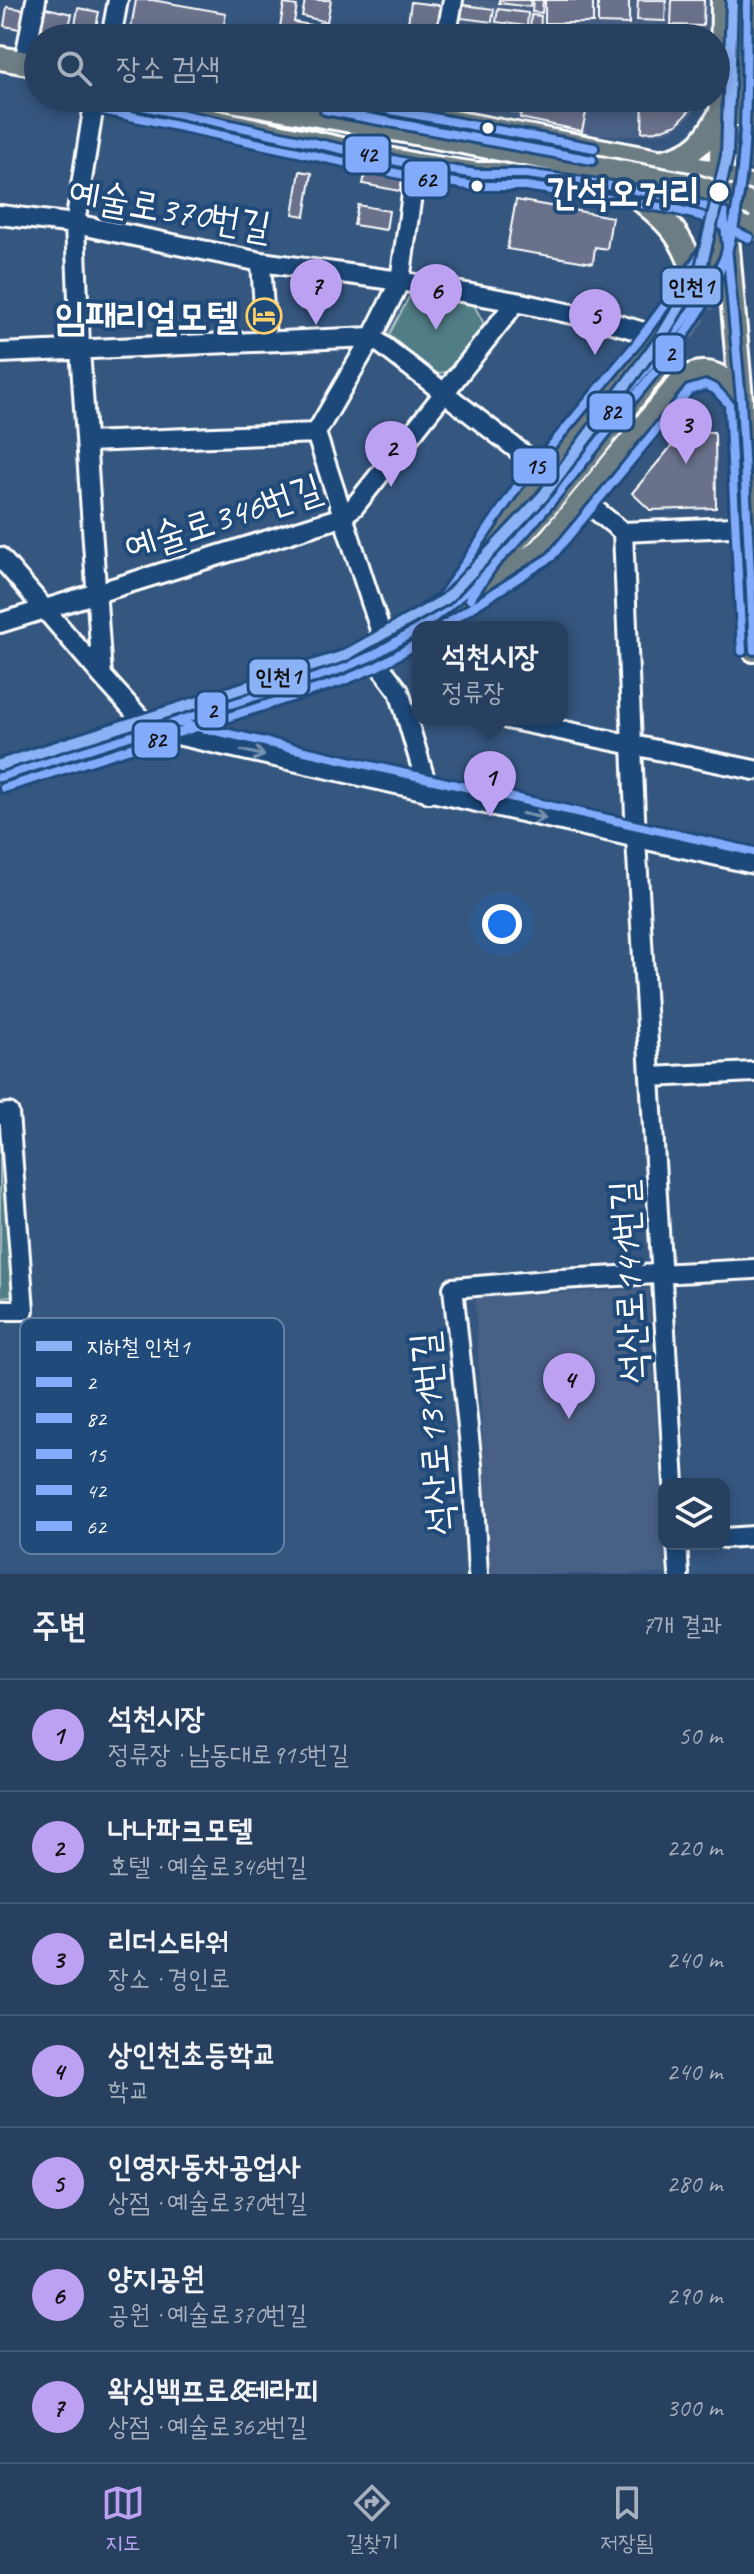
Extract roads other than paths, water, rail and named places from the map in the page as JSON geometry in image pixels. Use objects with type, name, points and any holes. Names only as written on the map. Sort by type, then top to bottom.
[{"type":"main road","points":[[723,0],[723,24]]},
{"type":"main road","points":[[730,111],[738,114],[749,106],[747,0]]},
{"type":"main road","points":[[0,58],[24,63]]},
{"type":"main road","points":[[171,112],[416,165],[477,174],[527,174],[626,188],[690,201],[754,227]]},
{"type":"main road","points":[[300,112],[694,186],[754,205]]},
{"type":"main road","points":[[456,112],[721,176],[754,189]]},
{"type":"main road","points":[[663,162],[699,147],[719,112]]},
{"type":"main road","points":[[721,112],[721,176],[751,526],[754,650]]},
{"type":"main road","points":[[626,188],[676,233],[689,254],[697,283]]},
{"type":"main road","points":[[429,621],[492,567],[543,512],[697,283],[715,252],[724,213]]},
{"type":"main road","points":[[452,604],[545,471],[657,346],[669,350],[679,359],[684,370],[681,381]]},
{"type":"main road","points":[[452,604],[542,549],[681,381],[692,374],[708,373],[720,377],[731,386],[741,400]]},
{"type":"main road","points":[[0,777],[338,670],[412,633]]},
{"type":"street","points":[[34,24],[36,0]]},
{"type":"street","points":[[114,24],[118,0]]},
{"type":"street","points":[[449,24],[453,0]]},
{"type":"street","points":[[93,112],[75,224],[80,349],[102,676]]},
{"type":"street","points":[[416,165],[400,281],[372,337],[316,433],[344,514],[379,652],[399,691],[429,793]]},
{"type":"street","name":"예술로370번길","points":[[0,215],[75,224],[261,262],[400,281],[516,302],[609,322],[656,348]]},
{"type":"street","points":[[261,262],[266,340]]},
{"type":"street","name":"예술로346번길","points":[[0,623],[344,514],[354,507],[516,302]]},
{"type":"street","points":[[0,353],[372,337],[545,471]]},
{"type":"street","points":[[87,442],[316,433]]},
{"type":"street","points":[[583,500],[623,532],[751,526]]},
{"type":"street","name":"석산로141번길","points":[[623,532],[636,839],[674,1478]]},
{"type":"street","points":[[0,557],[150,729],[754,864]]},
{"type":"street","points":[[399,691],[412,698]]},
{"type":"street","points":[[538,725],[754,770]]},
{"type":"street","points":[[650,1077],[754,1072]]},
{"type":"street","points":[[0,1310],[24,1310],[4,1114]]},
{"type":"street","points":[[661,1273],[754,1269]]},
{"type":"street","name":"석산로131번길","points":[[478,1574],[472,1465],[453,1288],[661,1273]]},
{"type":"street","points":[[730,1538],[754,1536]]},
{"type":"street","points":[[677,1550],[679,1574]]},
{"type":"tunnel","points":[[738,201],[744,98]]},
{"type":"tunnel","points":[[664,359],[710,289],[729,242]]},
{"type":"metro line","name":"인천1","points":[[730,62],[732,0]]},
{"type":"metro line","name":"인천1","points":[[0,765],[344,656],[446,599],[543,496],[660,339],[700,272],[727,156],[728,112]]},
{"type":"place","name":"간석오거리","points":[[719,192]]},
{"type":"place","name":"임패리얼모텔","points":[[264,316]]},
{"type":"place","name":"왁싱백프로&테라피","points":[[316,325]]},
{"type":"place","name":"양지공원","points":[[436,330]]},
{"type":"place","name":"인영자동차공업사","points":[[595,355]]},
{"type":"place","name":"리더스타워","points":[[686,464]]},
{"type":"place","name":"나나파크모텔","points":[[391,487]]},
{"type":"place","name":"석천시장","points":[[490,817]]},
{"type":"place","name":"상인천초등학교","points":[[569,1419]]}]
